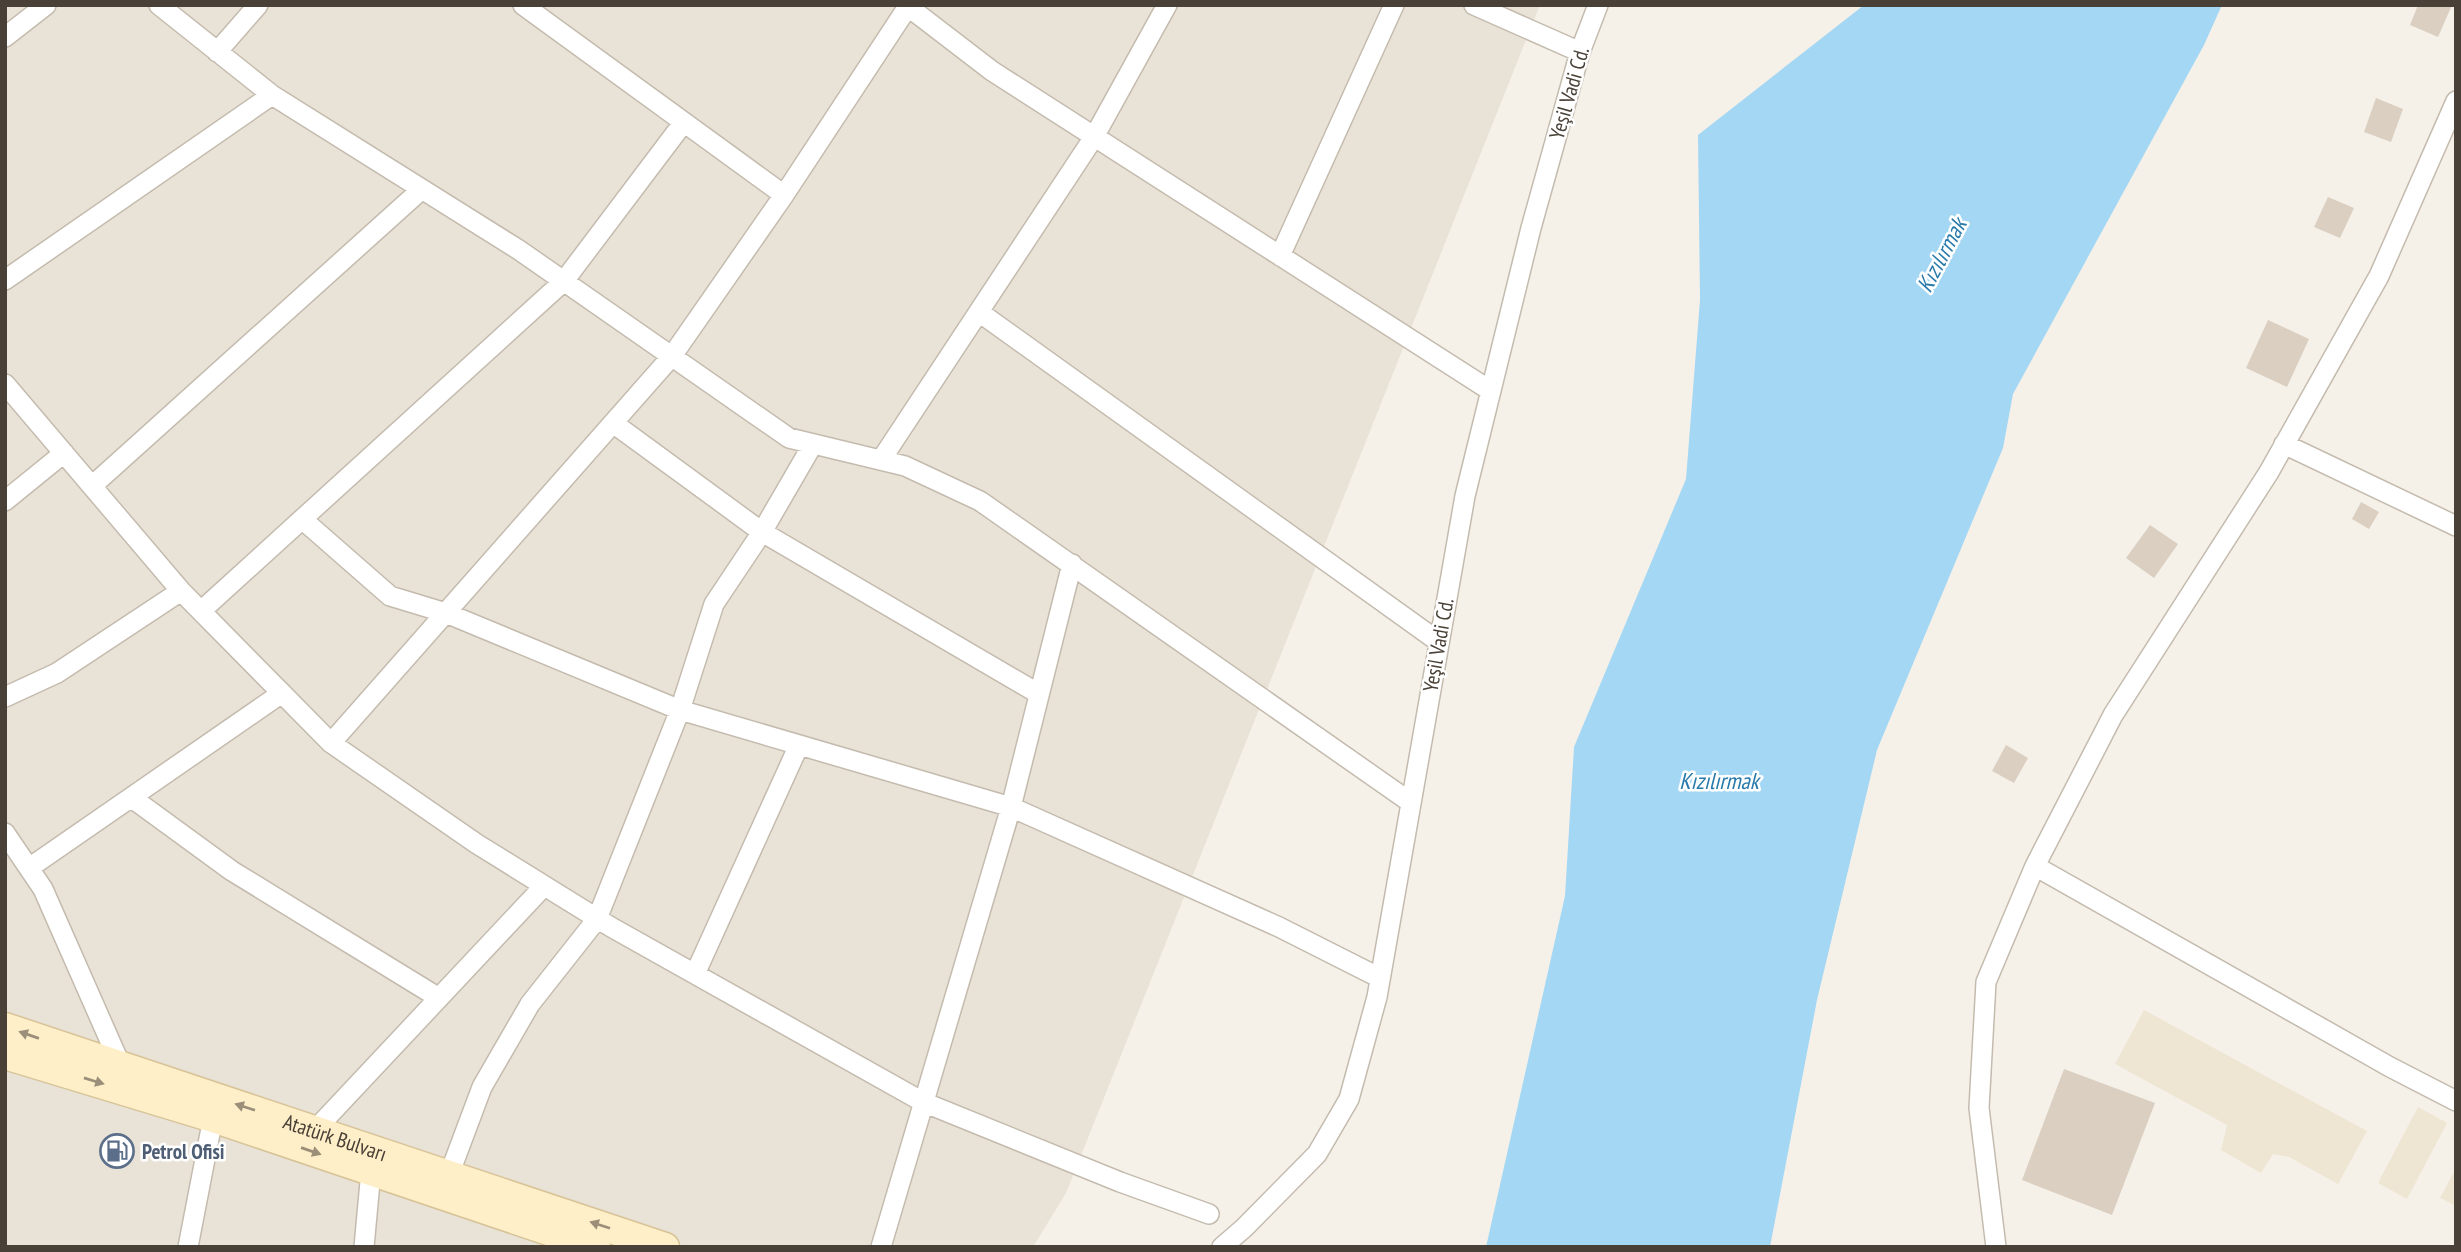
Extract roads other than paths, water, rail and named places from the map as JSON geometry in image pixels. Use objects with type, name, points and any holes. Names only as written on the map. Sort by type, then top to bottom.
[{"type":"main road","name":"Atatürk Bulvarı","points":[[5,1027],[665,1247]]},
{"type":"main road","name":"Atatürk Bulvarı","points":[[5,1055],[214,1118],[596,1247]]},
{"type":"street","points":[[5,37],[46,5]]},
{"type":"street","points":[[159,5],[272,95],[519,250],[789,438],[905,466],[979,501],[1410,802]]},
{"type":"street","points":[[217,52],[258,5]]},
{"type":"street","points":[[523,5],[784,195]]},
{"type":"street","points":[[881,460],[1094,137],[1167,5]]},
{"type":"street","points":[[1280,256],[1394,5]]},
{"type":"street","points":[[1474,5],[1580,52]]},
{"type":"street","name":"Yeşil Vadi Cd.","points":[[1222,1247],[1317,1154],[1349,1099],[1380,978],[1465,496],[1531,228],[1580,52],[1598,5]]},
{"type":"street","points":[[331,743],[672,356],[784,195],[908,6],[992,71],[1491,391]]},
{"type":"street","points":[[5,280],[272,95]]},
{"type":"street","points":[[1996,1247],[1979,1108],[1986,982],[2035,866],[2113,715],[2284,444],[2379,276],[2456,102]]},
{"type":"street","points":[[201,611],[564,281],[684,122]]},
{"type":"street","points":[[92,486],[422,189]]},
{"type":"street","points":[[979,312],[1439,642]]},
{"type":"street","points":[[5,384],[181,591],[331,743],[477,844],[597,919],[923,1102],[1120,1182],[1209,1214]]},
{"type":"street","points":[[613,423],[762,532],[1039,694]]},
{"type":"street","points":[[449,1175],[482,1087],[530,1004],[597,919],[680,710],[714,604],[762,532],[813,444]]},
{"type":"street","points":[[2284,444],[2456,526]]},
{"type":"street","points":[[5,501],[64,453]]},
{"type":"street","points":[[302,519],[390,596],[446,613],[680,710],[1011,807],[1279,927],[1380,978]]},
{"type":"street","points":[[881,1247],[1011,807],[1072,564]]},
{"type":"street","points":[[5,696],[57,673],[181,591]]},
{"type":"street","points":[[29,868],[282,693]]},
{"type":"street","points":[[695,974],[799,745]]},
{"type":"street","points":[[132,798],[232,872],[439,998]]},
{"type":"street","points":[[5,833],[43,889],[121,1066]]},
{"type":"street","points":[[2035,866],[2378,1060],[2456,1101]]},
{"type":"street","points":[[315,1130],[544,886]]},
{"type":"street","points":[[188,1247],[214,1118]]},
{"type":"street","points":[[364,1247],[371,1171]]},
{"type":"water","name":"Kızılırmak","points":[[1864,5],[2222,5],[2204,45],[2013,394],[2003,448],[1877,750],[1817,1000],[1770,1247],[1486,1247],[1565,896],[1574,747],[1686,479],[1700,300],[1698,135]]},
{"type":"place","name":"Petrol Ofisi","points":[[117,1151]]}]
